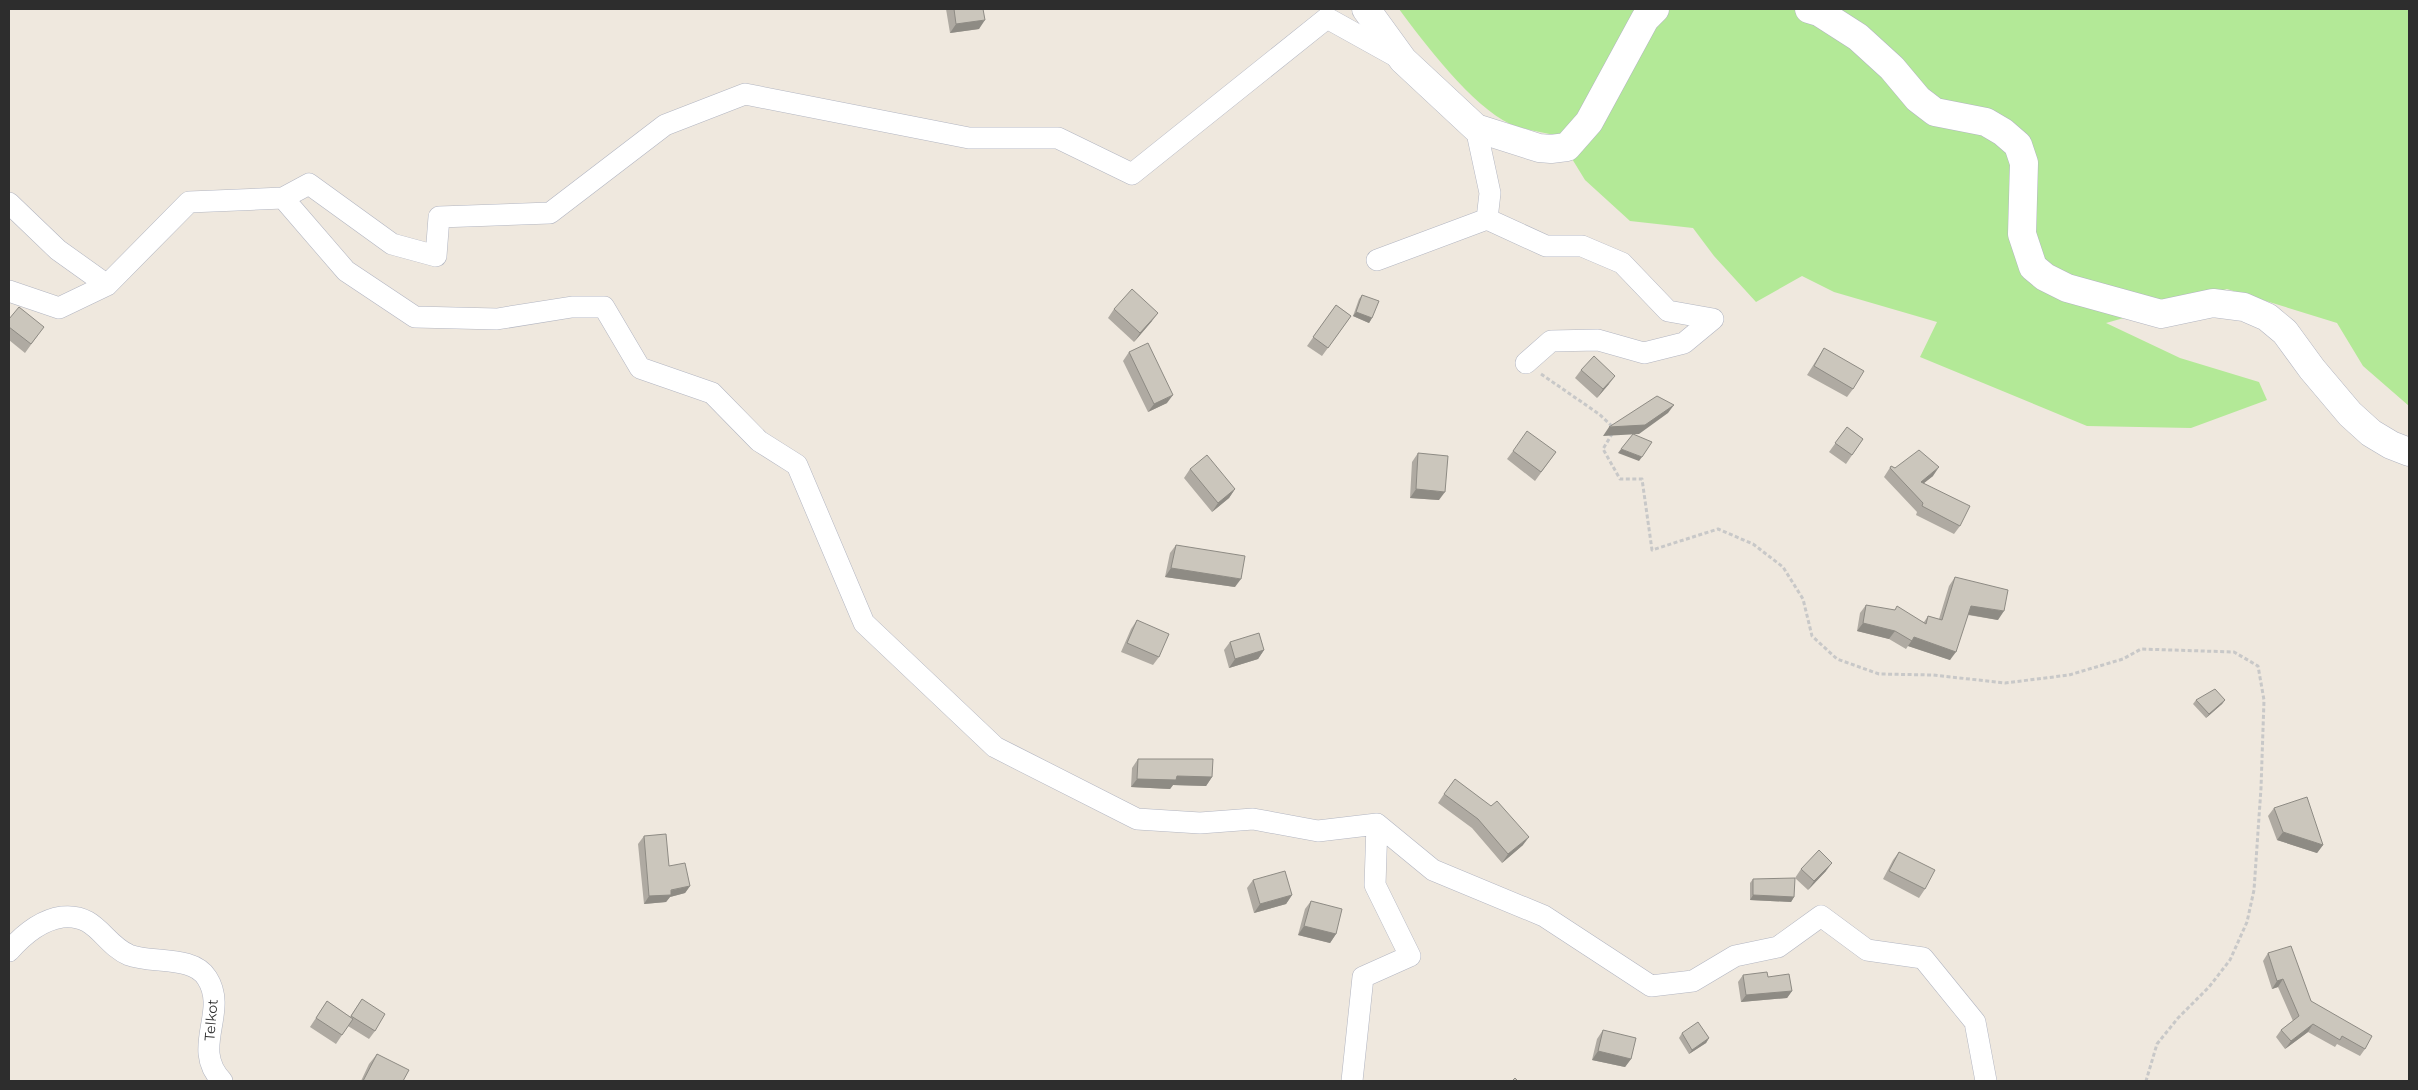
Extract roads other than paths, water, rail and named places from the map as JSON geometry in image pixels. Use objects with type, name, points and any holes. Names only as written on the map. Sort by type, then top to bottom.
[{"type":"street","points":[[1366,9],[1403,60],[1476,128],[1538,148],[1551,149],[1567,147],[1589,122],[1645,19],[1655,9]]},
{"type":"street","points":[[1809,9],[1819,12],[1858,36],[1892,68],[1918,99],[1935,112],[1986,122],[2003,132],[2018,145],[2024,162],[2022,234],[2033,268],[2045,277],[2067,288],[2160,314],[2213,303],[2244,307],[2267,317],[2285,332],[2312,369],[2350,414],[2371,433],[2391,445],[2409,452]]},
{"type":"street","points":[[9,291],[59,308],[107,285],[189,202],[283,198],[309,184],[392,244],[436,256],[439,217],[550,213],[665,125],[745,94],[970,138],[1058,138],[1132,174],[1327,18],[1403,60]]},
{"type":"street","points":[[1476,128],[1490,193],[1487,219]]},
{"type":"street","points":[[283,198],[346,271],[414,316],[497,319],[572,306],[604,306],[640,368],[712,393],[759,441],[797,465],[864,623],[995,747],[1137,819],[1200,823],[1253,819],[1318,831],[1377,824],[1433,870],[1544,916],[1651,986],[1693,981],[1735,956],[1778,947],[1821,916],[1867,950],[1923,958],[1975,1022],[1986,1081]]},
{"type":"street","points":[[9,203],[58,250],[107,285]]},
{"type":"street","points":[[1377,260],[1487,219],[1546,246],[1582,246],[1622,263],[1668,310],[1713,319],[1684,343],[1644,353],[1598,340],[1551,341],[1526,363]]},
{"type":"street","points":[[1352,1081],[1362,977],[1410,956],[1375,885],[1377,824]]},
{"type":"street","name":"Telkot","points":[[9,950],[24,934],[46,923],[62,917],[81,918],[96,927],[128,955],[189,965],[204,972],[212,986],[215,1001],[208,1061],[214,1073],[222,1081]]}]
